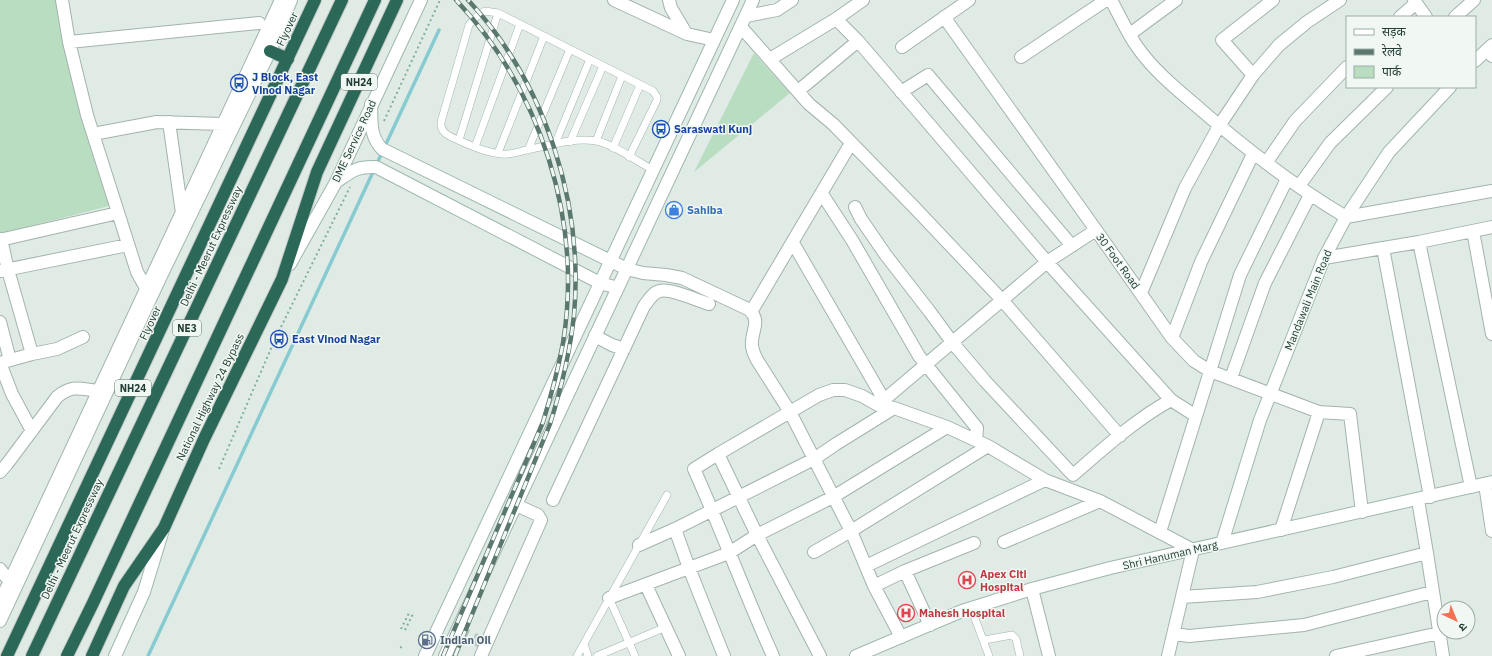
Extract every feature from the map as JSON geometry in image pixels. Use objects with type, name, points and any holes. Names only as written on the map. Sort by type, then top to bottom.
[{"type":"highway","name":"Flyover","points":[[7,656],[315,0]]},
{"type":"highway","name":"Delhi - Meerut Expressway","points":[[32,656],[342,0]]},
{"type":"highway","name":"NE3","points":[[67,656],[94,603],[374,0]]},
{"type":"highway","name":"NH24","points":[[282,279],[320,164],[397,0]]},
{"type":"highway","points":[[270,51],[288,59]]},
{"type":"highway","name":"National Highway 24 Bypass","points":[[164,528],[207,432],[282,279]]},
{"type":"highway","name":"NH24","points":[[92,656],[124,586],[164,528]]},
{"type":"street","points":[[62,0],[69,42],[87,116],[137,272],[146,290]]},
{"type":"street","points":[[0,602],[281,0]]},
{"type":"street","points":[[0,621],[161,276],[270,51],[291,0]]},
{"type":"street","name":"DME Service Road","points":[[282,279],[336,182],[421,0]]},
{"type":"street","points":[[614,0],[687,34],[714,40]]},
{"type":"street","points":[[669,0],[678,22],[687,34]]},
{"type":"street","points":[[425,656],[733,0]]},
{"type":"street","points":[[445,656],[753,0]]},
{"type":"street","points":[[743,21],[777,10],[792,0]]},
{"type":"street","points":[[770,60],[836,20],[863,0]]},
{"type":"street","points":[[902,47],[969,0]]},
{"type":"street","points":[[1021,57],[1106,0]]},
{"type":"street","points":[[1111,0],[1137,47],[1151,65],[1172,86],[1253,154],[1310,195],[1346,217],[1492,191]]},
{"type":"street","points":[[1130,34],[1176,0]]},
{"type":"street","points":[[1253,75],[1222,40],[1273,0]]},
{"type":"street","points":[[1141,293],[1185,188],[1219,126],[1253,75],[1279,45],[1307,22],[1340,0]]},
{"type":"street","points":[[1458,10],[1474,0]]},
{"type":"street","points":[[1401,16],[1415,2],[1425,16]]},
{"type":"street","points":[[944,17],[1096,230]]},
{"type":"street","points":[[836,20],[858,41],[1047,262],[1171,400],[1196,416]]},
{"type":"street","points":[[743,21],[770,60],[798,92],[914,207],[1002,300],[1120,436]]},
{"type":"street","points":[[69,42],[260,23]]},
{"type":"street","points":[[798,92],[858,41]]},
{"type":"street","points":[[1476,60],[1490,51]]},
{"type":"street","points":[[1266,163],[1294,121],[1346,68]]},
{"type":"street","points":[[901,92],[928,74],[1072,246]]},
{"type":"street","points":[[1299,186],[1330,143],[1386,88]]},
{"type":"street","name":"Mandawali Main Road","points":[[1222,543],[1260,420],[1324,258],[1346,217],[1389,152],[1449,88]]},
{"type":"street","points":[[372,104],[373,136],[382,149],[627,269],[643,273],[682,278],[751,312],[755,316],[756,326],[752,341],[753,351],[757,360],[790,412],[851,531],[874,586],[901,637]]},
{"type":"street","points":[[93,134],[157,122],[223,124]]},
{"type":"street","points":[[169,122],[182,213]]},
{"type":"street","points":[[751,312],[851,143]]},
{"type":"street","points":[[1172,338],[1201,262],[1253,154]]},
{"type":"street","points":[[336,182],[363,166],[376,167],[600,283],[618,288]]},
{"type":"street","points":[[1160,532],[1240,275],[1287,179]]},
{"type":"street","points":[[822,194],[852,240],[919,356],[977,428],[976,440]]},
{"type":"street","points":[[1231,378],[1265,283],[1310,195]]},
{"type":"street","points":[[856,207],[861,218],[885,254],[952,342],[985,381],[1073,475]]},
{"type":"street","points":[[32,354],[4,270],[0,239],[118,213]]},
{"type":"street","points":[[1324,258],[1419,242],[1492,227]]},
{"type":"street","name":"30 Foot Road","points":[[881,402],[1047,262],[1096,230],[1172,338],[1194,361],[1210,371],[1318,412],[1350,414],[1362,512]]},
{"type":"street","points":[[1473,231],[1492,334]]},
{"type":"street","points":[[1419,242],[1471,487]]},
{"type":"street","points":[[793,243],[881,402]]},
{"type":"street","points":[[4,270],[128,245]]},
{"type":"street","points":[[1384,248],[1430,497]]},
{"type":"street","points":[[553,500],[644,306],[653,294],[667,290],[709,304]]},
{"type":"street","points":[[0,322],[3,362],[12,394],[32,431]]},
{"type":"street","points":[[595,336],[612,345],[624,349]]},
{"type":"street","points":[[3,362],[57,349],[83,337]]},
{"type":"street","points":[[0,472],[57,397],[65,391],[74,388],[99,391]]},
{"type":"street","points":[[773,656],[729,553],[713,510],[694,469],[819,395],[833,390],[845,390],[881,402],[976,440],[1045,480],[1100,502],[1193,550],[1168,656]]},
{"type":"street","points":[[1066,488],[1073,475],[1120,436],[1160,406],[1171,400]]},
{"type":"street","points":[[639,545],[675,529],[814,459],[894,408]]},
{"type":"street","points":[[1281,530],[1318,412]]},
{"type":"street","points":[[609,598],[729,553],[757,535],[833,497],[946,427]]},
{"type":"street","points":[[814,552],[851,531],[988,446]]},
{"type":"street","points":[[718,454],[757,535],[820,656]]},
{"type":"street","points":[[866,566],[1045,480]]},
{"type":"street","points":[[1489,483],[1492,528]]},
{"type":"street","name":"Shri Hanuman Marg","points":[[856,656],[972,608],[1032,589],[1110,568],[1489,483]]},
{"type":"street","points":[[1418,500],[1436,615]]},
{"type":"street","points":[[1004,542],[1100,502]]},
{"type":"street","points":[[481,656],[541,520],[538,515],[516,505]]},
{"type":"street","points":[[115,656],[144,592],[164,528]]},
{"type":"street","points":[[675,529],[724,656]]},
{"type":"street","points":[[874,586],[974,543]]},
{"type":"street","points":[[1182,597],[1257,592],[1333,576],[1427,553]]},
{"type":"street","points":[[0,569],[9,582]]},
{"type":"street","points":[[905,572],[930,625]]},
{"type":"street","points":[[646,585],[678,656]]},
{"type":"street","points":[[1032,589],[1049,656]]},
{"type":"street","points":[[1174,634],[1189,636],[1304,625],[1432,592]]},
{"type":"street","points":[[1336,656],[1436,634]]},
{"type":"street","points":[[1440,640],[1443,656]]},
{"type":"lane","points":[[630,157],[657,97],[653,91],[498,13],[485,11],[476,17],[469,25],[440,126],[444,132],[475,147],[498,153],[511,154],[554,144],[596,141],[613,148],[653,170]]},
{"type":"lane","points":[[459,140],[498,13]]},
{"type":"lane","points":[[475,147],[520,24]]},
{"type":"lane","points":[[498,153],[544,36]]},
{"type":"lane","points":[[528,150],[570,49]]},
{"type":"lane","points":[[554,144],[590,59]]},
{"type":"lane","points":[[570,142],[603,66]]},
{"type":"lane","points":[[596,141],[622,76]]},
{"type":"lane","points":[[613,148],[640,85]]},
{"type":"lane","points":[[577,656],[667,495]]},
{"type":"lane","points":[[609,598],[635,656]]},
{"type":"lane","points":[[972,608],[989,656]]},
{"type":"lane","points":[[597,656],[666,627]]},
{"type":"lane","points":[[984,640],[1012,635],[1016,639],[1020,656]]},
{"type":"lane","points":[[584,644],[588,656]]},
{"type":"path","points":[[377,143],[390,105],[440,0]]},
{"type":"path","points":[[220,469],[276,337],[353,181]]},
{"type":"path","points":[[401,629],[410,611]]},
{"type":"path","points":[[405,630],[414,612]]},
{"type":"green space","points":[[0,0],[62,0],[70,59],[93,155],[109,206],[0,234]]},
{"type":"green space","points":[[754,53],[790,93],[694,172]]},
{"type":"waterway","points":[[148,656],[439,30]]},
{"type":"tunnel","points":[[457,630],[486,645]]},
{"type":"railway","points":[[443,656],[543,422],[561,353],[568,297],[567,251],[560,205],[549,160],[532,116],[511,74],[486,36],[456,0]]},
{"type":"railway","points":[[455,656],[550,424],[568,357],[574,315],[575,273],[572,230],[565,188],[554,146],[538,106],[518,68],[495,32],[468,0]]},
{"type":"place","name":"J Block, East Vinod Nagar","points":[[239,83]]},
{"type":"place","name":"Saraswati Kunj","points":[[661,129]]},
{"type":"place","name":"Sahiba","points":[[674,210]]},
{"type":"place","name":"East Vinod Nagar","points":[[279,339]]},
{"type":"place","name":"Apex Citi Hospital","points":[[967,580]]},
{"type":"place","name":"Mahesh Hospital","points":[[906,613]]},
{"type":"place","name":"Indian Oil","points":[[427,640]]}]
